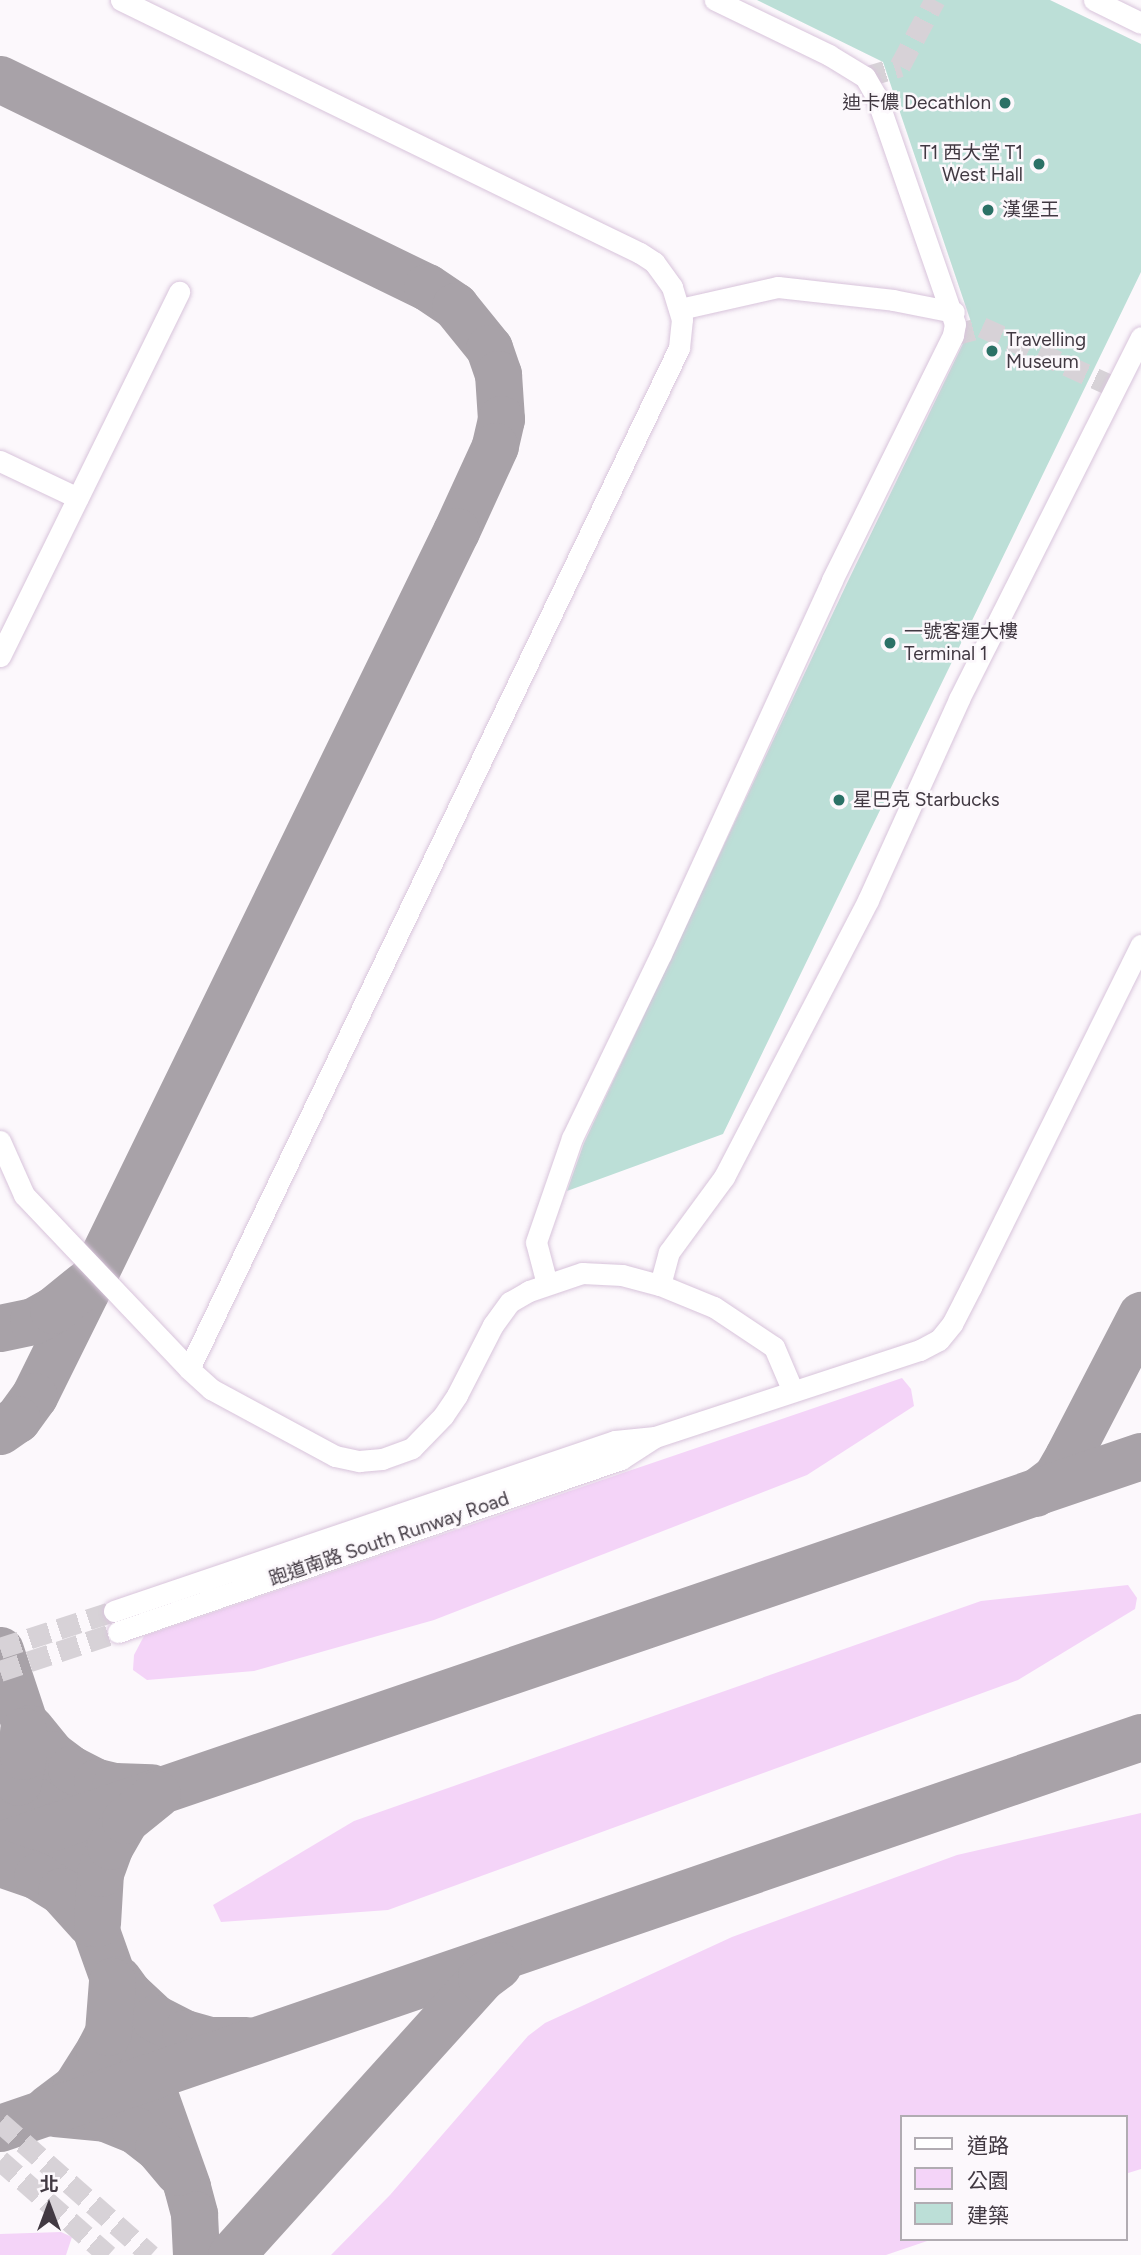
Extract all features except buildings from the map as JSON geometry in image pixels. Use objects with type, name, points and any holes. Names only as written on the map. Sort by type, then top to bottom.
[{"type":"lane","points":[[121,0],[640,253],[653,262],[672,286],[680,309],[679,348],[189,1369]]},
{"type":"lane","points":[[547,1284],[536,1242],[572,1138],[661,954],[832,580],[953,335],[954,312],[876,96],[865,77],[829,55],[715,0]]},
{"type":"lane","points":[[1094,0],[1141,23]]},
{"type":"lane","points":[[680,309],[778,286],[893,300],[954,312]]},
{"type":"lane","points":[[0,656],[179,292]]},
{"type":"lane","points":[[660,1285],[669,1252],[724,1177],[868,900],[959,699],[1139,345]]},
{"type":"lane","points":[[0,461],[78,498]]},
{"type":"lane","name":"跑道南路 South Runway Road","points":[[116,1621],[615,1441],[655,1437],[920,1350],[939,1340],[952,1324],[1139,956]]},
{"type":"lane","points":[[0,1141],[24,1195],[211,1390],[335,1456],[359,1461],[382,1459],[412,1448],[457,1395],[501,1311],[510,1302],[547,1284],[582,1273],[622,1275],[660,1285],[714,1307],[774,1347],[792,1390]]},
{"type":"green space","points":[[902,1378],[911,1389],[914,1406],[807,1475],[434,1620],[254,1671],[147,1680],[133,1670],[134,1655],[144,1636]]},
{"type":"green space","points":[[1128,1585],[1137,1598],[1135,1609],[1018,1680],[388,1910],[221,1922],[213,1905],[354,1821],[981,1601]]},
{"type":"green space","points":[[1141,1813],[1141,2169],[1127,2173],[1127,2115],[900,2115],[900,2241],[927,2241],[886,2255],[331,2255],[390,2195],[528,2036],[545,2023],[732,1937],[957,1855]]},
{"type":"green space","points":[[61,2232],[72,2237],[66,2255],[0,2255],[0,2234]]},
{"type":"taxiway","points":[[0,79],[427,287],[455,306],[489,348],[498,374],[501,419],[495,446],[456,531],[86,1291],[34,1396],[17,1419],[0,1431]]},
{"type":"taxiway","points":[[0,1328],[33,1321],[53,1310],[85,1284]]},
{"type":"taxiway","points":[[1035,1493],[1056,1477],[1141,1315]]},
{"type":"taxiway","points":[[0,1845],[1141,1456]]},
{"type":"taxiway","points":[[0,1650],[58,1824],[187,2187],[194,2214],[196,2255]]},
{"type":"taxiway","points":[[30,1728],[51,1754],[71,1769],[97,1782],[115,1786],[151,1787]]},
{"type":"taxiway","points":[[0,1819],[18,1782],[23,1756],[23,1731]]},
{"type":"taxiway","points":[[0,2128],[1141,1737]]},
{"type":"taxiway","points":[[97,1923],[100,1873],[110,1846],[125,1820],[157,1794]]},
{"type":"taxiway","points":[[0,1863],[37,1876],[61,1891],[90,1923]]},
{"type":"taxiway","points":[[231,2255],[481,1978],[498,1965]]},
{"type":"taxiway","points":[[118,1979],[128,1993],[155,2018],[185,2033],[209,2040],[246,2040]]},
{"type":"taxiway","points":[[48,2108],[75,2088],[99,2050],[108,2032],[112,1981]]},
{"type":"taxiway","points":[[55,2113],[105,2118],[135,2130],[158,2148],[178,2172]]},
{"type":"tunnel","points":[[865,77],[900,66],[935,0]]},
{"type":"tunnel","points":[[953,335],[982,327],[1115,387]]},
{"type":"tunnel","points":[[0,1648],[114,1611]]},
{"type":"tunnel","points":[[0,1671],[118,1632]]},
{"type":"tunnel","points":[[0,2122],[151,2255]]},
{"type":"tunnel","points":[[0,2160],[108,2255]]},
{"type":"place","name":"迪卡儂 Decathlon","points":[[1005,103]]},
{"type":"place","name":"T1 西大堂 T1 West Hall","points":[[1039,164]]},
{"type":"place","name":"漢堡王","points":[[988,210]]},
{"type":"place","name":"Travelling Museum","points":[[992,351]]},
{"type":"place","name":"一號客運大樓 Terminal 1","points":[[890,643]]},
{"type":"place","name":"星巴克 Starbucks","points":[[839,800]]}]
